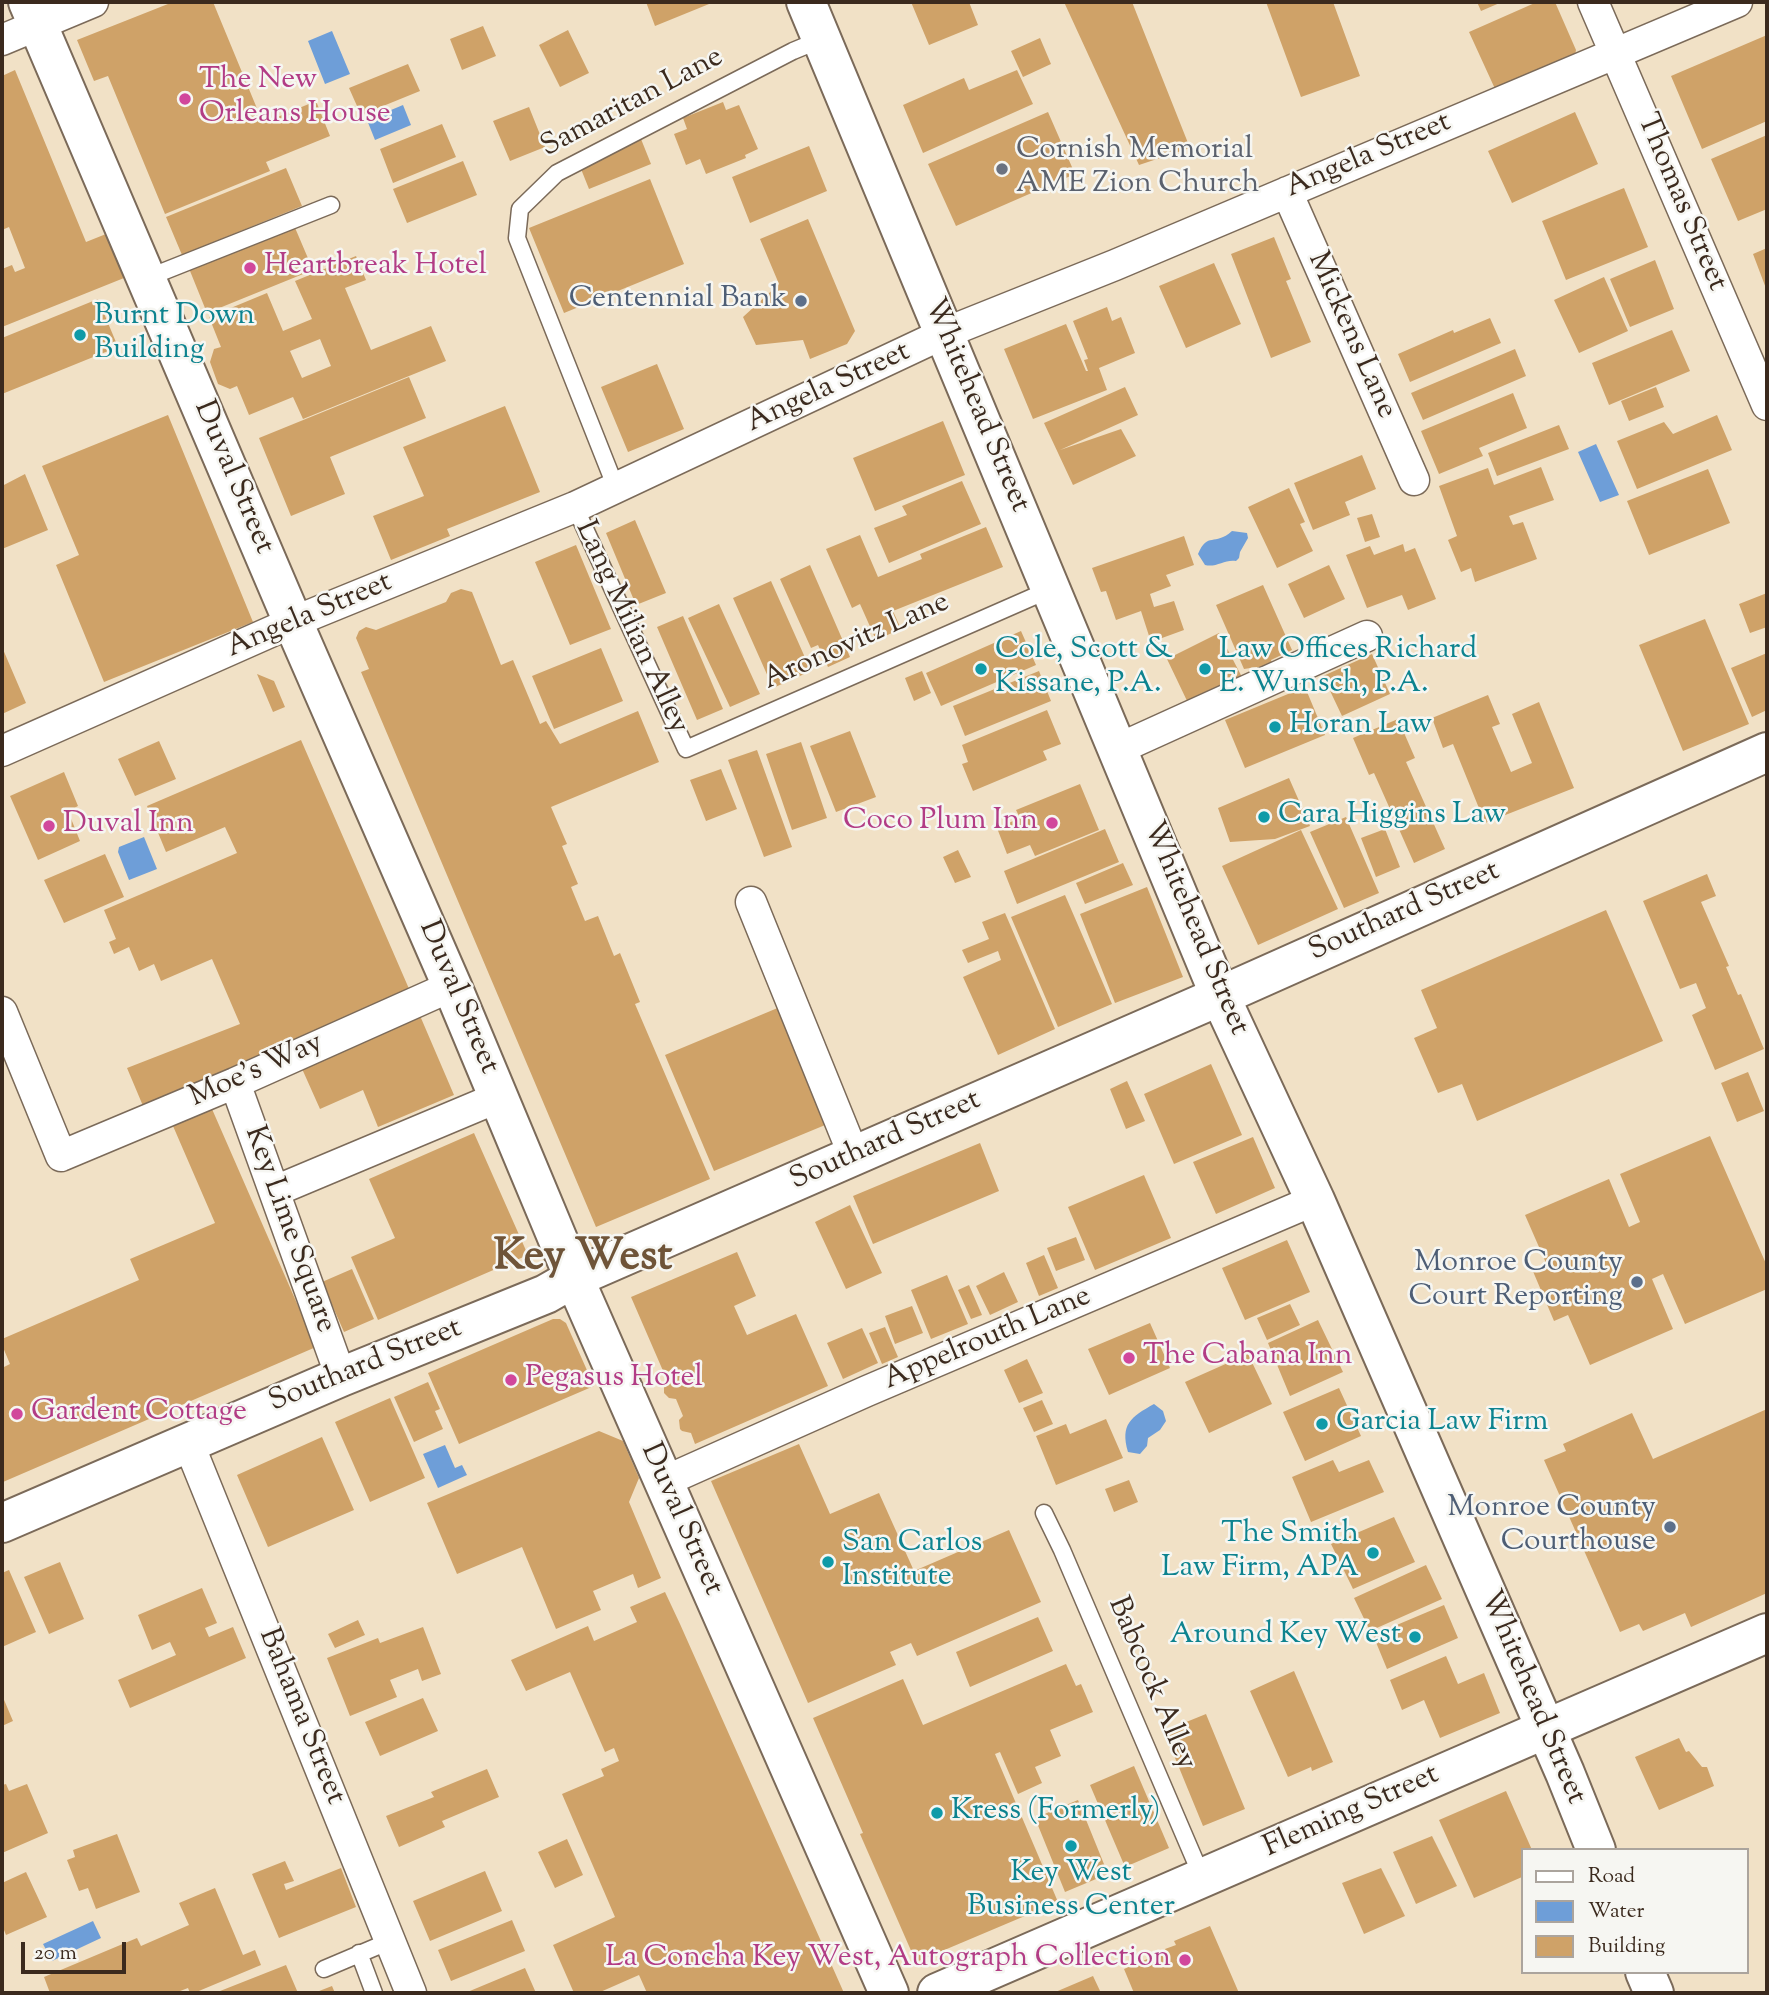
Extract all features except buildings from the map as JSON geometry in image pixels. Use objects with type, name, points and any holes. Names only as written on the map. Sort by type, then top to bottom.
[{"type":"street","points":[[2,40],[34,13],[93,2]]},
{"type":"street","name":"Whitehead Street","points":[[806,2],[1220,996],[1315,1200],[1594,1848]]},
{"type":"street","name":"Thomas Street","points":[[1593,2],[1767,405]]},
{"type":"street","name":"Angela Street","points":[[2,751],[293,622],[575,507],[945,333],[1115,265],[1737,2]]},
{"type":"street","name":"Duval Street","points":[[34,13],[293,622],[453,986],[574,1279],[889,1993]]},
{"type":"street","name":"Mickens Lane","points":[[1287,192],[1414,480]]},
{"type":"street","points":[[1118,749],[1367,636]]},
{"type":"street","name":"Southard Street","points":[[2,1523],[341,1377],[546,1294],[574,1279],[1220,996],[1767,752]]},
{"type":"street","points":[[751,902],[854,1156]]},
{"type":"street","name":"Moe's Way","points":[[2,1012],[61,1156],[235,1083],[453,986]]},
{"type":"street","name":"Key Lime Square","points":[[235,1083],[341,1377]]},
{"type":"street","points":[[275,1191],[499,1097]]},
{"type":"street","name":"Appelrouth Lane","points":[[663,1482],[867,1391],[1315,1200]]},
{"type":"street","name":"Bahama Street","points":[[188,1442],[411,1993]]},
{"type":"street","name":"Fleming Street","points":[[937,1993],[1767,1633]]},
{"type":"street","points":[[1646,1974],[1654,1993]]},
{"type":"lane","name":"Samaritan Lane","points":[[616,488],[517,238],[520,209],[557,173],[793,51],[822,39]]},
{"type":"lane","points":[[147,278],[331,205]]},
{"type":"lane","name":"Lang Milian Alley","points":[[575,507],[686,749]]},
{"type":"lane","name":"Aronovitz Lane","points":[[686,749],[1051,589]]},
{"type":"lane","name":"Babcock Alley","points":[[1044,1513],[1202,1877]]},
{"type":"lane","points":[[324,1969],[390,1941]]},
{"type":"lane","points":[[359,1953],[374,1993]]},
{"type":"water","points":[[332,31],[350,74],[325,84],[308,41]]},
{"type":"water","points":[[403,105],[411,125],[375,140],[367,120]]},
{"type":"water","points":[[1596,444],[1619,495],[1600,502],[1578,452]]},
{"type":"water","points":[[1232,531],[1247,533],[1248,538],[1239,558],[1236,561],[1205,565],[1198,554],[1205,543],[1226,536]]},
{"type":"water","points":[[144,837],[157,869],[129,880],[118,852],[119,847]]},
{"type":"water","points":[[1154,1404],[1163,1411],[1166,1421],[1160,1430],[1148,1438],[1147,1446],[1140,1454],[1128,1452],[1125,1435],[1129,1422]]},
{"type":"water","points":[[445,1445],[455,1468],[462,1465],[467,1475],[438,1488],[423,1454]]},
{"type":"water","points":[[93,1921],[101,1938],[52,1961],[43,1944]]},
{"type":"place","name":"The New Orleans House","points":[[185,99]]},
{"type":"place","name":"Cornish Memorial AME Zion Church","points":[[1002,169]]},
{"type":"place","name":"Heartbreak Hotel","points":[[250,268]]},
{"type":"place","name":"Centennial Bank","points":[[801,301]]},
{"type":"place","name":"Burnt Down Building","points":[[80,335]]},
{"type":"place","name":"Cole, Scott & Kissane, P.A.","points":[[981,669]]},
{"type":"place","name":"Law Offices Richard E. Wunsch, P.A.","points":[[1205,669]]},
{"type":"place","name":"Horan Law","points":[[1275,727]]},
{"type":"place","name":"Cara Higgins Law","points":[[1264,817]]},
{"type":"place","name":"Coco Plum Inn","points":[[1052,823]]},
{"type":"place","name":"Duval Inn","points":[[49,826]]},
{"type":"place","name":"Monroe County Court Reporting","points":[[1637,1282]]},
{"type":"place","name":"The Cabana Inn","points":[[1129,1358]]},
{"type":"place","name":"Pegasus Hotel","points":[[511,1380]]},
{"type":"place","name":"Gardent Cottage","points":[[17,1414]]},
{"type":"place","name":"Garcia Law Firm","points":[[1322,1424]]},
{"type":"place","name":"Monroe County Courthouse","points":[[1670,1527]]},
{"type":"place","name":"The Smith Law Firm, APA","points":[[1373,1553]]},
{"type":"place","name":"San Carlos Institute","points":[[828,1562]]},
{"type":"place","name":"Around Key West","points":[[1415,1637]]},
{"type":"place","name":"Kress (Formerly)","points":[[937,1813]]},
{"type":"place","name":"Key West Business Center","points":[[1071,1846]]},
{"type":"place","name":"La Concha Key West, Autograph Collection","points":[[1185,1960]]},
{"type":"district","name":"Key West","points":[[583,1261]]}]
